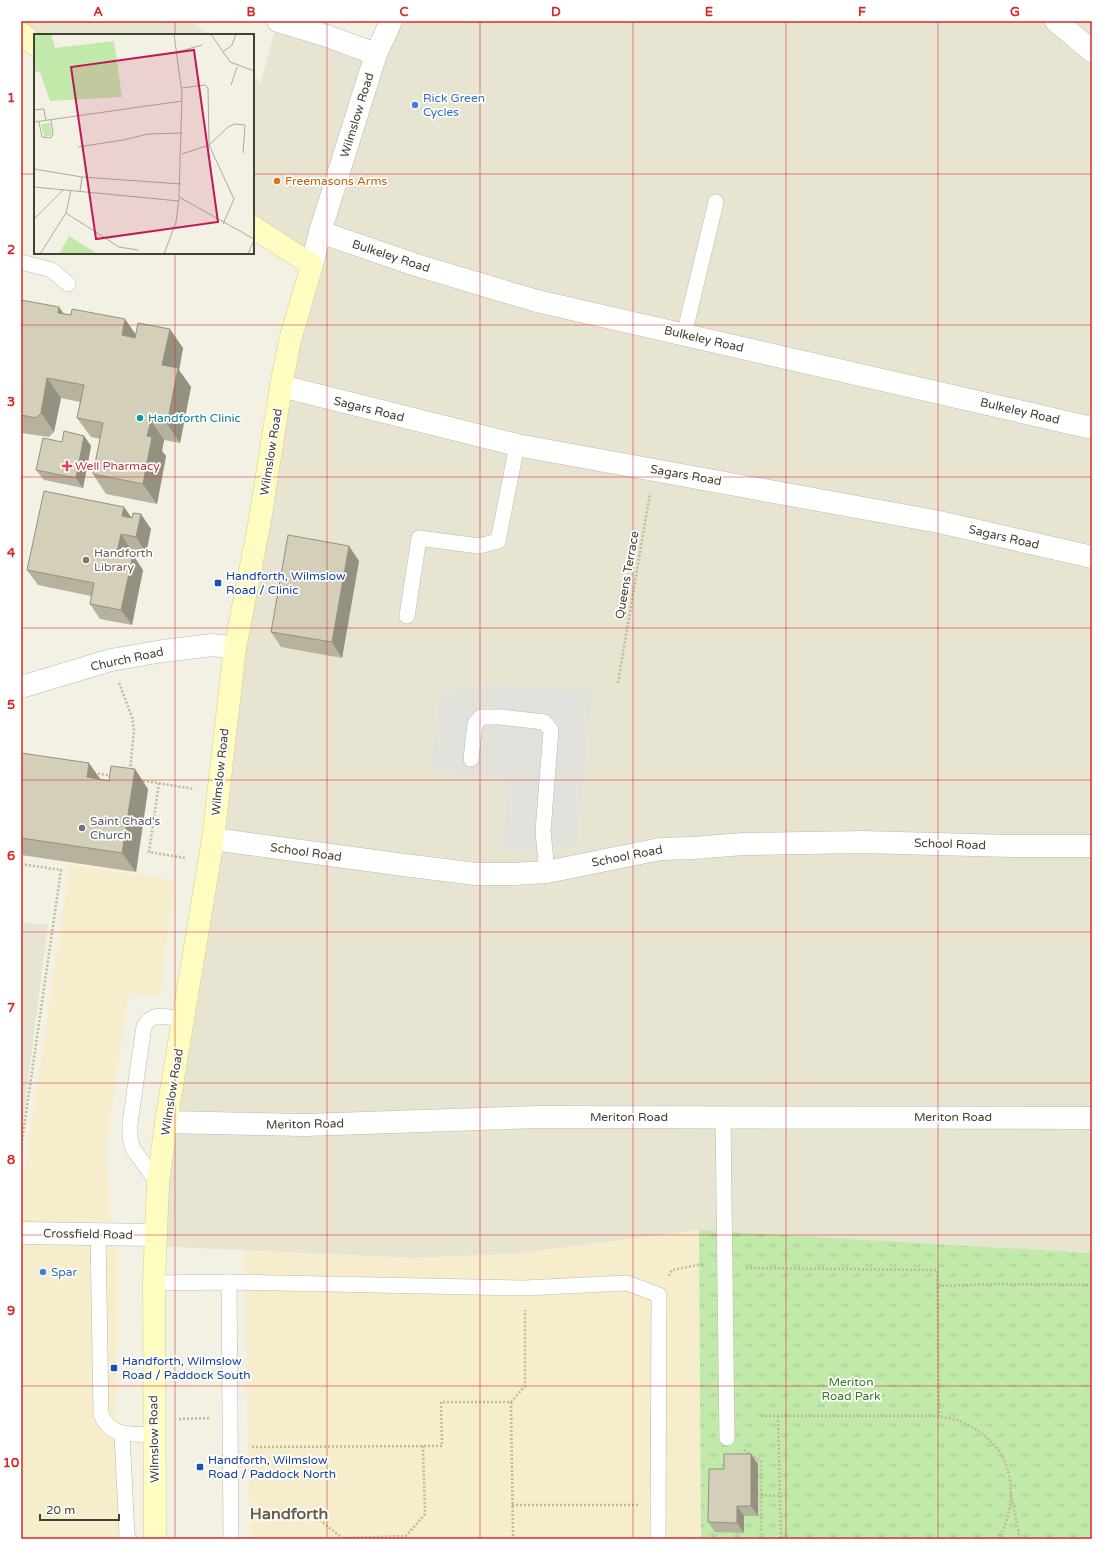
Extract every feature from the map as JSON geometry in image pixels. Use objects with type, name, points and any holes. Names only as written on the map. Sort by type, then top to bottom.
[{"type":"main road","points":[[21,33],[34,44]]},
{"type":"main road","points":[[254,228],[312,265]]},
{"type":"main road","name":"Wilmslow Road","points":[[155,1539],[154,1283],[158,1183],[166,1122],[213,838],[234,648],[260,520],[281,386],[290,340],[312,265]]},
{"type":"street","points":[[278,21],[328,36],[376,54]]},
{"type":"street","name":"Wilmslow Road","points":[[312,265],[320,232],[376,54],[390,21]]},
{"type":"street","points":[[1056,21],[1092,51]]},
{"type":"street","name":"Bulkeley Road","points":[[320,232],[416,265],[537,301],[1092,428]]},
{"type":"street","name":"Sagars Road","points":[[281,386],[517,445],[939,522],[1092,557]]},
{"type":"street","name":"Church Road","points":[[21,687],[111,660],[163,651],[213,645],[234,648]]},
{"type":"street","name":"School Road","points":[[213,838],[476,874],[547,872],[660,849],[743,844],[862,842],[1011,846],[1092,846]]},
{"type":"street","name":"Meriton Road","points":[[166,1122],[304,1125],[537,1117],[1092,1118]]},
{"type":"street","name":"Crossfield Road","points":[[21,1233],[155,1235]]},
{"type":"lane","points":[[684,335],[716,202]]},
{"type":"lane","points":[[21,262],[52,270],[68,284]]},
{"type":"lane","points":[[407,616],[419,538],[479,546],[498,541],[517,445]]},
{"type":"lane","points":[[471,759],[476,724],[481,717],[500,717],[544,722],[551,730],[543,831],[547,872]]},
{"type":"lane","points":[[158,1183],[134,1149],[130,1138],[130,1123],[144,1026],[149,1019],[156,1016],[184,1020]]},
{"type":"lane","points":[[723,1117],[727,1438]]},
{"type":"lane","points":[[98,1234],[101,1414],[109,1428],[122,1433],[154,1427]]},
{"type":"lane","points":[[154,1283],[229,1282],[524,1288],[627,1282],[659,1294],[658,1539]]},
{"type":"lane","points":[[229,1282],[231,1539]]},
{"type":"lane","points":[[122,1433],[127,1537],[129,1539]]},
{"type":"path","name":"Queens Terrace","points":[[618,684],[654,469]]},
{"type":"path","points":[[111,660],[132,717],[134,730],[129,778]]},
{"type":"path","points":[[90,772],[114,776]]},
{"type":"path","points":[[136,780],[218,792]]},
{"type":"path","points":[[159,783],[148,852],[209,861]]},
{"type":"path","points":[[21,864],[62,870],[21,1148]]},
{"type":"path","points":[[659,1294],[672,1270],[699,1264],[712,1264],[724,1268],[937,1270],[939,1416]]},
{"type":"path","points":[[938,1286],[996,1284],[1092,1285]]},
{"type":"path","points":[[513,1539],[511,1402],[525,1386],[524,1288]]},
{"type":"path","points":[[230,1448],[442,1446],[441,1402],[511,1402]]},
{"type":"path","points":[[761,1416],[939,1416],[964,1422],[980,1432],[991,1442],[1002,1456],[1008,1475],[1020,1539]]},
{"type":"path","points":[[778,1416],[781,1539]]},
{"type":"path","points":[[154,1427],[230,1418]]},
{"type":"path","points":[[727,1438],[761,1461],[761,1531]]},
{"type":"path","points":[[230,1511],[309,1511],[342,1538],[406,1536],[425,1514],[423,1446]]},
{"type":"path","points":[[998,1539],[1006,1520],[1011,1492]]},
{"type":"path","points":[[761,1495],[780,1496]]},
{"type":"path","points":[[512,1505],[658,1505]]},
{"type":"shaded area","points":[[21,21],[192,21],[207,34],[34,35],[21,33]]},
{"type":"shaded area","points":[[277,21],[376,54],[391,21],[1092,21],[1092,1253],[699,1230],[512,1254],[413,1258],[155,1246],[235,648],[312,265],[254,228],[254,77],[261,83]]},
{"type":"shaded area","points":[[492,686],[592,690],[576,846],[527,850],[503,849],[509,778],[431,772],[441,692]]},
{"type":"shaded area","points":[[70,865],[175,880],[160,996],[129,993],[106,1146],[110,1221],[21,1222],[21,1192]]},
{"type":"shaded area","points":[[21,922],[48,925],[21,1136]]},
{"type":"shaded area","points":[[699,1230],[701,1539],[250,1539],[244,1251],[413,1258],[512,1254]]},
{"type":"shaded area","points":[[21,1242],[118,1244],[116,1448],[125,1539],[21,1539]]},
{"type":"green space","name":"Meriton Road Park","points":[[699,1230],[1092,1253],[1092,1539],[701,1539]]},
{"type":"building","name":"Handforth Clinic","points":[[21,300],[59,307],[58,313],[71,315],[72,309],[125,319],[122,335],[135,338],[138,323],[170,329],[162,365],[178,368],[167,424],[151,421],[147,436],[152,437],[143,484],[93,474],[103,423],[77,418],[84,385],[47,378],[41,413],[36,418],[21,415]]},
{"type":"building","points":[[64,431],[84,436],[76,478],[36,470],[43,438],[62,442]]},
{"type":"building","name":"Handforth Library","points":[[44,491],[124,507],[122,516],[132,518],[133,513],[141,514],[136,537],[121,534],[117,552],[133,555],[121,610],[90,604],[94,583],[27,570]]},
{"type":"building","points":[[288,535],[349,546],[332,642],[271,632]]},
{"type":"building","name":"Saint Chad's Church","points":[[21,753],[89,763],[87,777],[109,781],[111,766],[135,769],[122,853],[21,838]]},
{"type":"building","points":[[724,1454],[751,1454],[751,1506],[737,1506],[737,1523],[708,1522],[709,1469],[724,1469]]},
{"type":"place","name":"Rick Green Cycles","points":[[415,105]]},
{"type":"place","name":"Freemasons Arms","points":[[277,181]]},
{"type":"place","name":"Handforth Clinic","points":[[140,418]]},
{"type":"place","name":"Well Pharmacy","points":[[67,466]]},
{"type":"place","name":"Handforth Library","points":[[86,560]]},
{"type":"place","name":"Handforth, Wilmslow Road / Clinic","points":[[218,583]]},
{"type":"place","name":"Saint Chad's Church","points":[[82,828]]},
{"type":"place","name":"Spar","points":[[43,1272]]},
{"type":"place","name":"Handforth, Wilmslow Road / Paddock South","points":[[114,1368]]},
{"type":"place","name":"Handforth, Wilmslow Road / Paddock North","points":[[200,1467]]},
{"type":"district","name":"Handforth","points":[[289,1514]]}]
